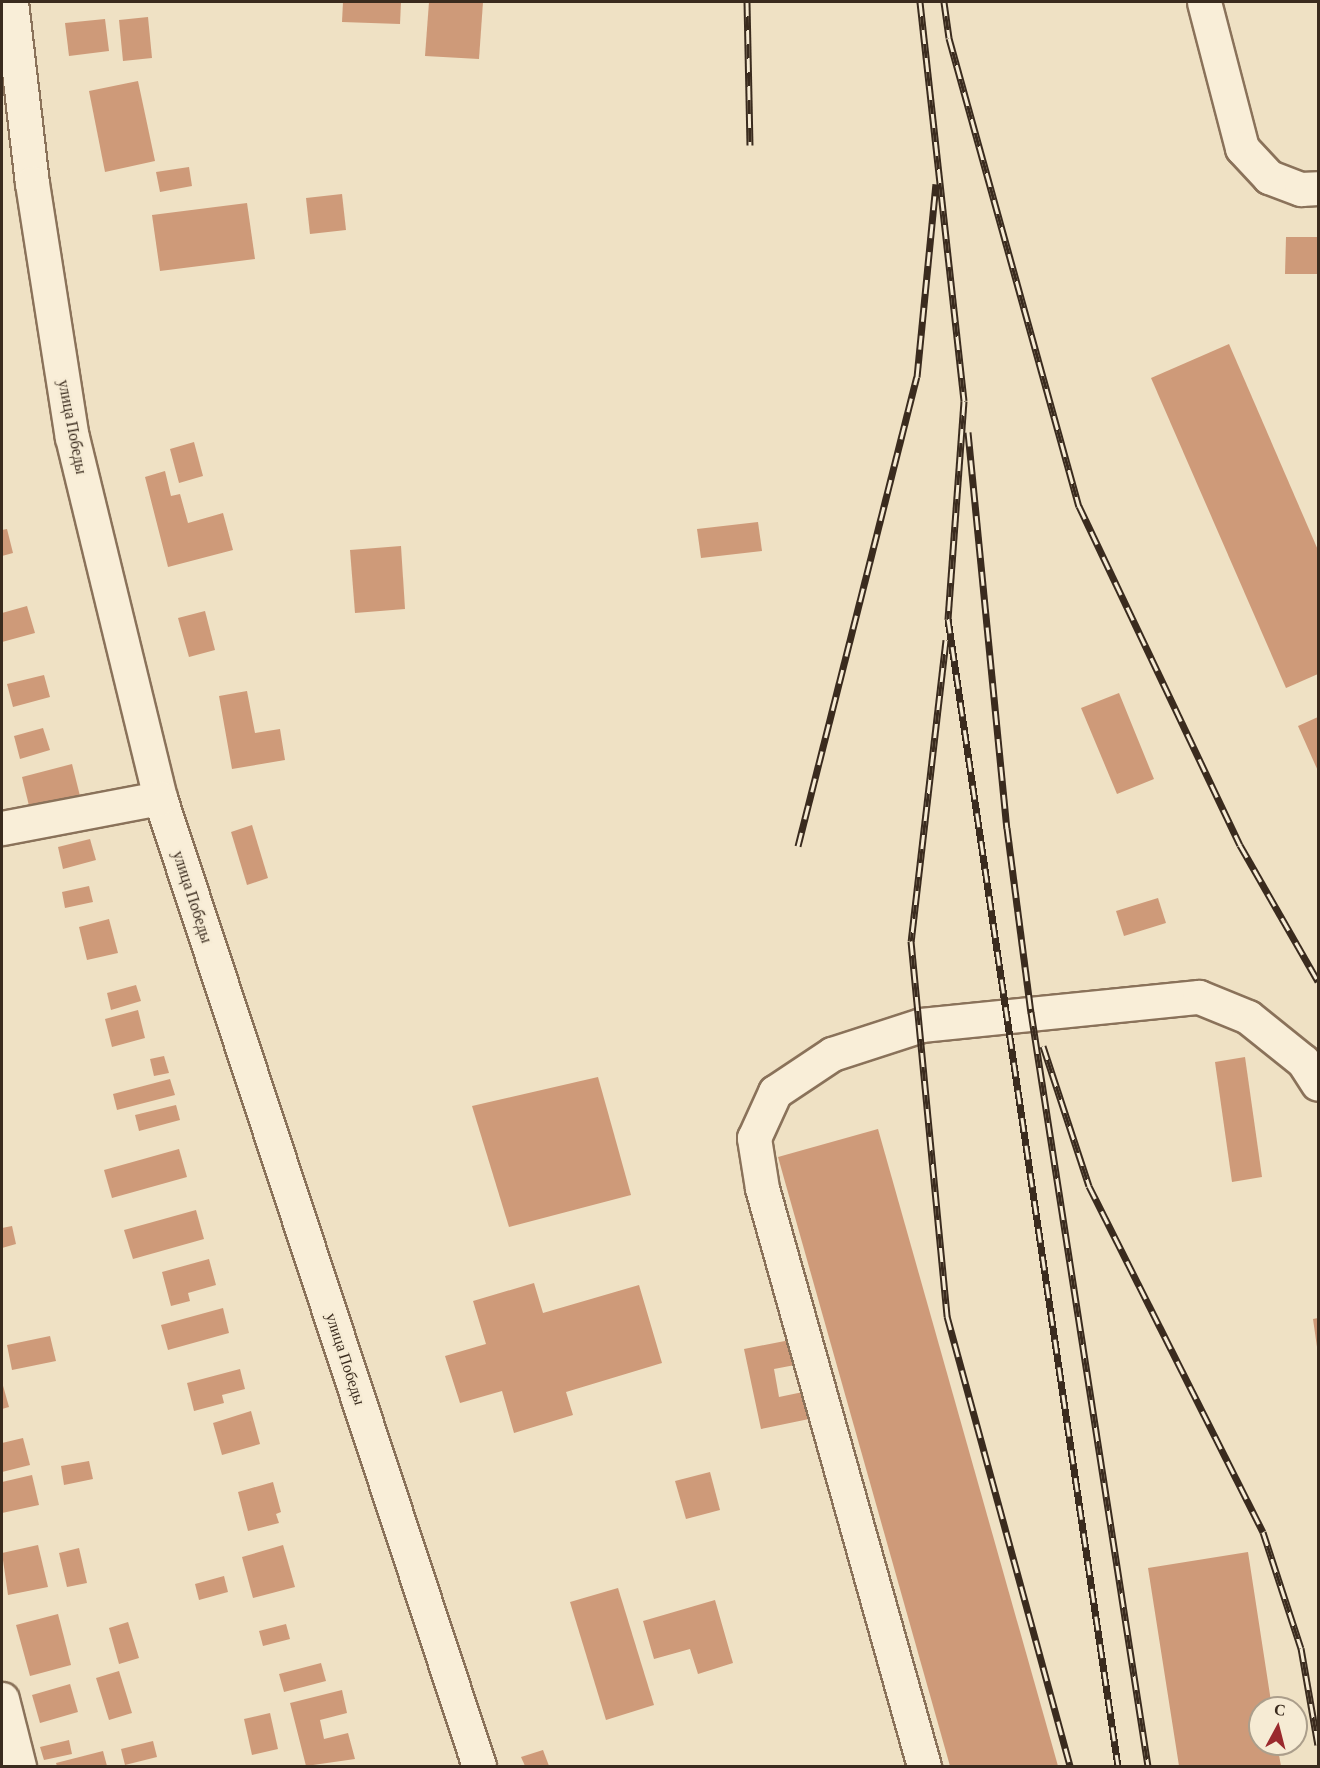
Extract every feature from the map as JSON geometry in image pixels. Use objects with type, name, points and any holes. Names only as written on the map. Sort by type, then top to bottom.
[{"type":"street","name":"улица Победы","points":[[11,2],[32,183],[72,437],[160,798],[479,1767]]},
{"type":"street","points":[[1204,2],[1242,148],[1269,177],[1301,189],[1318,188]]},
{"type":"street","points":[[2,828],[160,798]]},
{"type":"street","points":[[924,1767],[762,1188],[754,1138],[776,1092],[832,1054],[921,1025],[1199,997],[1248,1017],[1303,1061],[1318,1084]]},
{"type":"street","points":[[2,1699],[19,1767]]},
{"type":"building","points":[[343,2],[401,2],[400,24],[342,22]]},
{"type":"building","points":[[429,2],[483,2],[479,59],[425,56]]},
{"type":"building","points":[[148,17],[152,58],[123,61],[119,20]]},
{"type":"building","points":[[105,19],[109,51],[69,56],[65,23]]},
{"type":"building","points":[[138,81],[155,161],[105,172],[89,91]]},
{"type":"building","points":[[189,167],[192,186],[160,192],[156,172]]},
{"type":"building","points":[[342,194],[346,230],[310,234],[306,198]]},
{"type":"building","points":[[247,203],[255,259],[160,271],[152,215]]},
{"type":"building","points":[[1286,237],[1318,237],[1318,274],[1285,274]]},
{"type":"building","points":[[1229,344],[1318,550],[1318,674],[1286,688],[1151,378]]},
{"type":"building","points":[[194,442],[203,476],[179,483],[170,449]]},
{"type":"building","points":[[165,471],[171,496],[180,494],[188,523],[223,513],[233,550],[168,567],[145,477]]},
{"type":"building","points":[[758,522],[762,551],[701,558],[697,529]]},
{"type":"building","points":[[7,529],[13,553],[2,556],[2,530]]},
{"type":"building","points":[[401,546],[405,609],[355,613],[350,550]]},
{"type":"building","points":[[27,606],[35,633],[2,642],[2,613]]},
{"type":"building","points":[[205,611],[215,650],[189,657],[178,618]]},
{"type":"building","points":[[44,675],[50,697],[13,707],[7,684]]},
{"type":"building","points":[[247,691],[255,733],[280,729],[285,760],[232,769],[219,696]]},
{"type":"building","points":[[1119,693],[1154,779],[1117,794],[1081,708]]},
{"type":"building","points":[[1318,717],[1318,771],[1298,726]]},
{"type":"building","points":[[43,728],[50,750],[20,759],[14,736]]},
{"type":"building","points":[[72,764],[81,800],[31,814],[22,777]]},
{"type":"building","points":[[252,825],[268,878],[247,885],[231,832]]},
{"type":"building","points":[[90,839],[96,860],[63,869],[58,847]]},
{"type":"building","points":[[89,886],[93,902],[65,908],[62,892]]},
{"type":"building","points":[[1158,898],[1166,923],[1124,936],[1116,911]]},
{"type":"building","points":[[109,919],[118,953],[87,960],[79,927]]},
{"type":"building","points":[[136,985],[141,1001],[111,1010],[107,993]]},
{"type":"building","points":[[138,1010],[145,1038],[112,1047],[105,1019]]},
{"type":"building","points":[[164,1056],[169,1073],[154,1076],[150,1059]]},
{"type":"building","points":[[1245,1057],[1262,1177],[1232,1182],[1215,1062]]},
{"type":"building","points":[[598,1077],[631,1195],[509,1227],[472,1106]]},
{"type":"building","points":[[170,1079],[175,1095],[117,1110],[113,1094]]},
{"type":"building","points":[[176,1105],[180,1120],[139,1131],[135,1115]]},
{"type":"building","points":[[878,1129],[1058,1766],[950,1766],[778,1157]]},
{"type":"building","points":[[179,1149],[187,1177],[112,1198],[104,1170]]},
{"type":"building","points":[[196,1210],[204,1239],[133,1259],[124,1230]]},
{"type":"building","points":[[12,1226],[16,1244],[2,1248],[2,1228]]},
{"type":"building","points":[[209,1259],[216,1285],[188,1293],[190,1301],[171,1306],[162,1272]]},
{"type":"building","points":[[534,1283],[543,1313],[639,1285],[662,1363],[566,1392],[573,1415],[514,1433],[502,1391],[460,1403],[445,1356],[486,1344],[473,1301]]},
{"type":"building","points":[[223,1308],[229,1333],[168,1350],[161,1325]]},
{"type":"building","points":[[1318,1318],[1318,1347],[1317,1347],[1313,1319]]},
{"type":"building","points":[[50,1336],[56,1361],[12,1370],[7,1345]]},
{"type":"building","points":[[790,1340],[795,1365],[774,1369],[779,1397],[803,1392],[809,1419],[761,1429],[744,1349]]},
{"type":"building","points":[[240,1369],[245,1389],[222,1395],[224,1403],[194,1411],[187,1383]]},
{"type":"building","points":[[2,1382],[9,1407],[2,1409]]},
{"type":"building","points":[[251,1411],[260,1444],[222,1455],[213,1423]]},
{"type":"building","points":[[23,1438],[30,1465],[2,1472],[2,1443]]},
{"type":"building","points":[[89,1461],[93,1479],[64,1485],[61,1466]]},
{"type":"building","points":[[710,1472],[720,1510],[686,1519],[675,1481]]},
{"type":"building","points":[[32,1475],[39,1505],[2,1513],[2,1482]]},
{"type":"building","points":[[273,1482],[281,1512],[276,1514],[279,1523],[248,1531],[238,1492]]},
{"type":"building","points":[[38,1545],[48,1587],[8,1595],[2,1553]]},
{"type":"building","points":[[283,1545],[295,1587],[253,1598],[242,1557]]},
{"type":"building","points":[[79,1548],[87,1583],[67,1587],[59,1553]]},
{"type":"building","points":[[1248,1552],[1270,1696],[1248,1696],[1248,1756],[1279,1756],[1281,1766],[1179,1766],[1148,1568]]},
{"type":"building","points":[[224,1576],[228,1592],[199,1600],[195,1584]]},
{"type":"building","points":[[618,1588],[654,1705],[606,1720],[570,1602]]},
{"type":"building","points":[[715,1600],[733,1663],[698,1674],[690,1649],[654,1659],[643,1621]]},
{"type":"building","points":[[58,1614],[71,1665],[30,1676],[16,1625]]},
{"type":"building","points":[[128,1622],[139,1658],[119,1664],[109,1628]]},
{"type":"building","points":[[286,1624],[290,1639],[263,1646],[259,1631]]},
{"type":"building","points":[[321,1663],[326,1681],[284,1692],[279,1674]]},
{"type":"building","points":[[119,1671],[132,1713],[109,1720],[96,1678]]},
{"type":"building","points":[[70,1684],[78,1712],[40,1723],[32,1695]]},
{"type":"building","points":[[342,1690],[347,1713],[320,1720],[324,1739],[348,1733],[355,1759],[306,1766],[290,1703]]},
{"type":"building","points":[[270,1713],[278,1749],[252,1755],[244,1719]]},
{"type":"building","points":[[69,1740],[72,1754],[44,1760],[40,1747]]},
{"type":"building","points":[[153,1741],[157,1757],[125,1765],[121,1749]]},
{"type":"building","points":[[543,1750],[549,1766],[525,1766],[521,1757]]},
{"type":"building","points":[[103,1751],[107,1766],[57,1766],[56,1763]]},
{"type":"railway","points":[[747,2],[750,145]]},
{"type":"railway","points":[[920,2],[964,401],[948,619],[1118,1766]]},
{"type":"railway","points":[[944,2],[949,38],[1079,506],[1240,845],[1318,981]]},
{"type":"railway","points":[[798,846],[917,377],[936,184]]},
{"type":"railway","points":[[968,432],[1007,828],[1031,1012],[1148,1766]]},
{"type":"railway","points":[[946,640],[911,941],[947,1316],[1070,1766]]},
{"type":"railway","points":[[1043,1046],[1089,1186],[1263,1532],[1301,1648],[1318,1745]]}]
